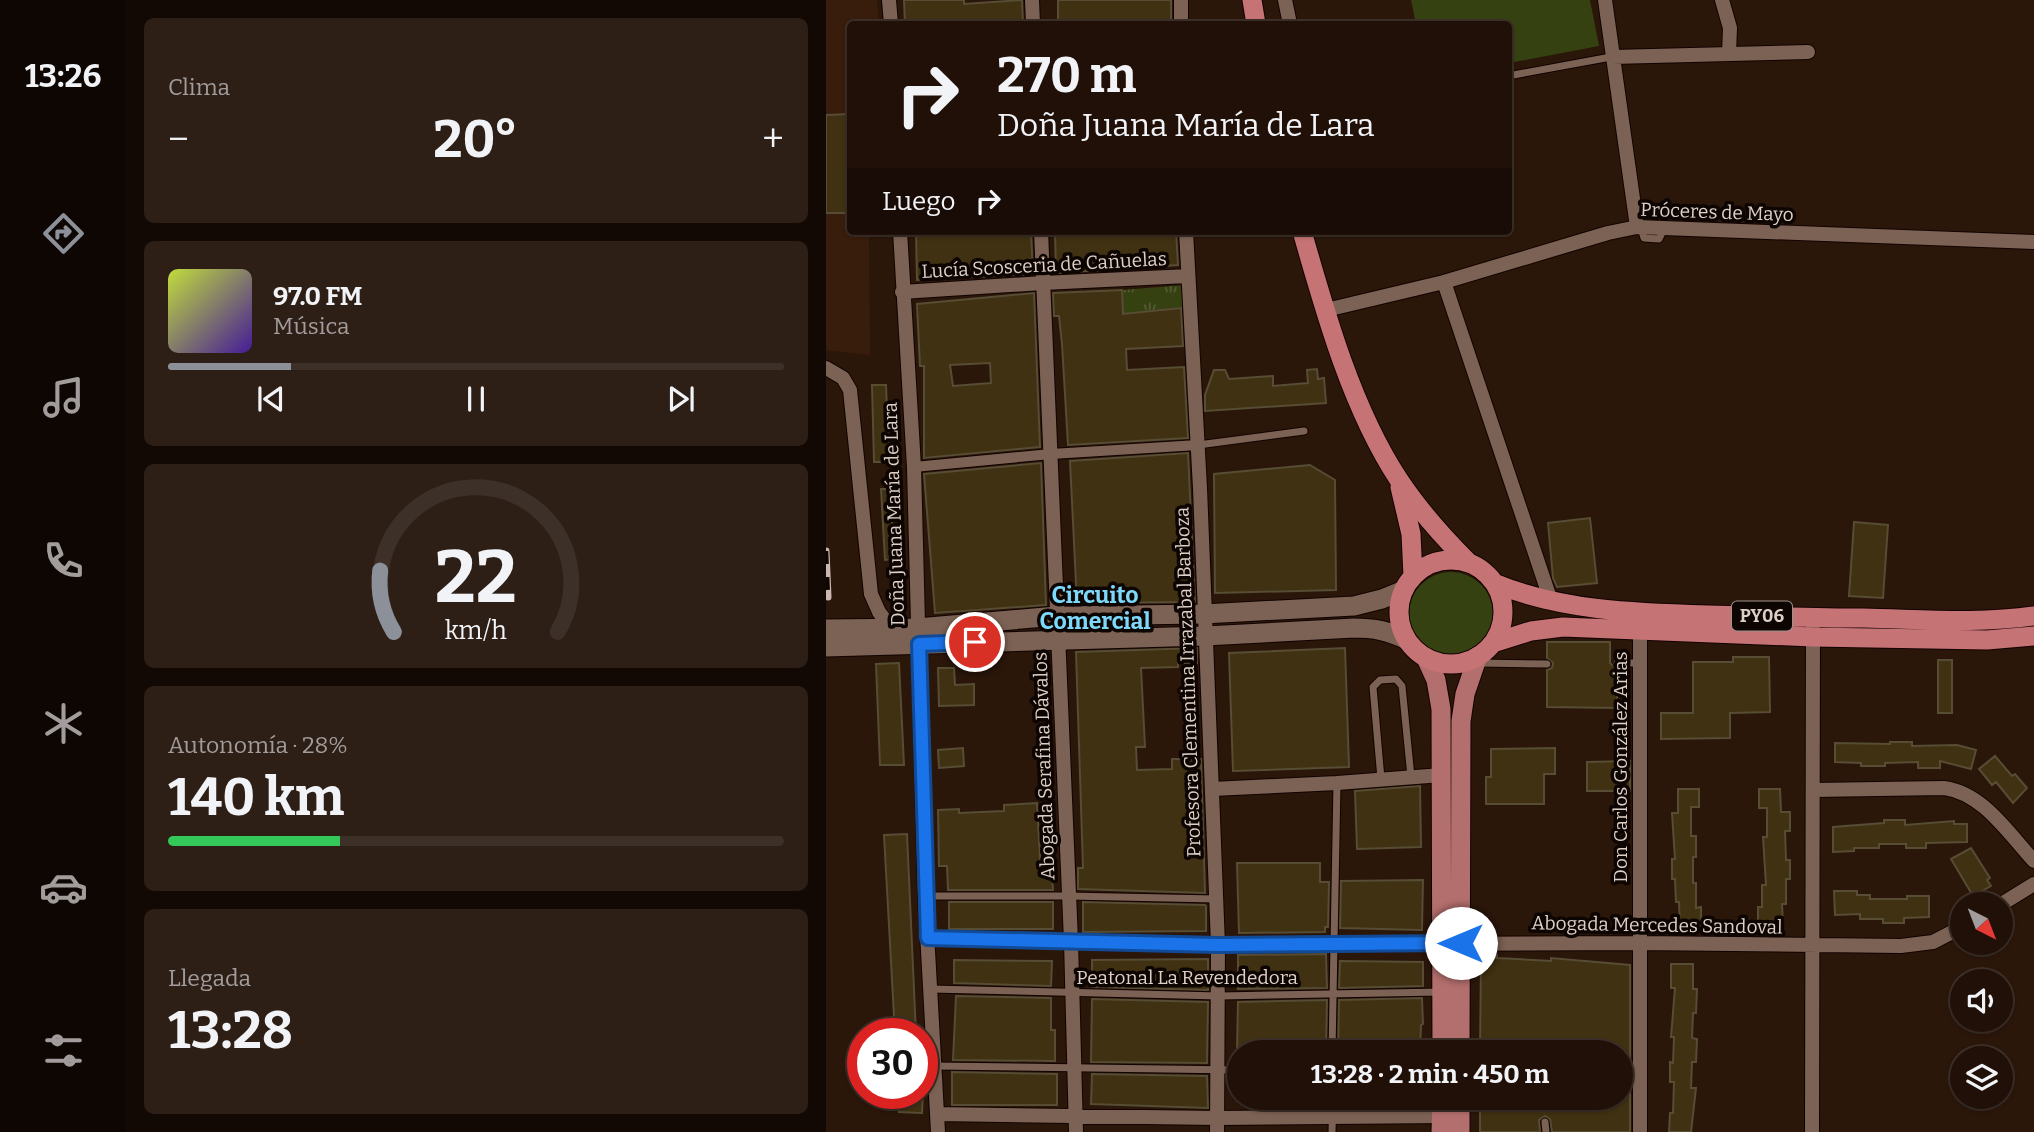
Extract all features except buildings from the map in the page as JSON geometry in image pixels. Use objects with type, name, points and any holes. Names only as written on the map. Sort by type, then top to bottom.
[{"type":"highway","points":[[1252,0],[1256,21]]},
{"type":"highway","name":"PY06","points":[[1303,235],[1359,403],[1398,479],[1435,527],[1468,562],[1483,570],[1494,583],[1517,592],[1640,622]]},
{"type":"highway","name":"PY06","points":[[1398,479],[1411,534],[1409,583],[1399,604],[1399,620],[1407,640]]},
{"type":"highway","points":[[1409,583],[1427,566],[1443,561],[1468,562]]},
{"type":"highway","points":[[1482,654],[1500,630],[1503,609],[1494,583]]},
{"type":"highway","name":"PY06","points":[[1813,627],[2034,616]]},
{"type":"highway","name":"PY06","points":[[1426,658],[1439,663],[1466,662],[1548,628],[1640,622],[1813,627],[1987,640],[2034,636]]},
{"type":"highway","points":[[1407,640],[1426,658]]},
{"type":"main road","points":[[826,647],[1057,616],[1203,614],[1354,606],[1368,604],[1409,583]]},
{"type":"main road","points":[[826,629],[890,627],[918,636],[1058,639],[1205,636],[1364,628],[1391,632],[1407,640]]},
{"type":"main road","points":[[1442,1040],[1443,992],[1451,943],[1461,722],[1465,694],[1482,654]]},
{"type":"main road","points":[[1426,658],[1440,694],[1451,943],[1459,1040]]},
{"type":"street","points":[[890,0],[891,21]]},
{"type":"street","points":[[1032,0],[1033,21]]},
{"type":"street","points":[[1181,0],[1181,21]]},
{"type":"street","points":[[1285,0],[1289,21]]},
{"type":"street","points":[[1605,0],[1639,228]]},
{"type":"street","points":[[1722,0],[1730,28],[1729,53]]},
{"type":"street","points":[[1612,57],[1808,52]]},
{"type":"street","name":"Próceres de Mayo","points":[[1326,310],[1444,282],[1608,233],[1639,228],[2034,242]]},
{"type":"street","name":"Doña Juana María de Lara","points":[[900,235],[914,467],[925,896],[933,1018]]},
{"type":"street","name":"Abogada Serafina Dávalos","points":[[1041,235],[1071,942],[1076,1132]]},
{"type":"street","name":"Profesora Clementina Irrazabal Barboza","points":[[1186,235],[1198,445],[1218,945],[1217,1125]]},
{"type":"street","name":"Lucía Scosceria de Cañuelas","points":[[902,292],[1043,282],[1188,276]]},
{"type":"street","points":[[1444,282],[1551,601]]},
{"type":"street","points":[[826,368],[843,378],[850,390],[871,594],[878,612],[890,627]]},
{"type":"street","points":[[914,467],[1051,454],[1198,445]]},
{"type":"street","name":"Don Carlos González Arias","points":[[1640,622],[1640,1132]]},
{"type":"street","points":[[1812,1132],[1813,627]]},
{"type":"street","points":[[1212,789],[1442,775]]},
{"type":"street","points":[[1813,790],[1959,790],[1986,809],[2034,861]]},
{"type":"street","points":[[2013,897],[2034,884]]},
{"type":"street","name":"Abogada Mercedes Sandoval","points":[[928,938],[1218,945],[1639,943],[1919,946],[1950,933]]},
{"type":"street","name":"Doña Juana María de Lara","points":[[937,1109],[938,1132]]},
{"type":"street","points":[[937,1114],[1076,1116],[1217,1125],[1333,1117],[1451,1115]]},
{"type":"lane","points":[[1512,75],[1612,57]]},
{"type":"lane","points":[[1198,445],[1304,431]]},
{"type":"lane","points":[[1482,654],[1547,664]]},
{"type":"lane","points":[[1617,663],[1640,663]]},
{"type":"lane","points":[[1381,780],[1373,687],[1380,680],[1396,679],[1402,685],[1411,778]]},
{"type":"lane","points":[[1332,1040],[1337,783]]},
{"type":"lane","points":[[925,896],[1216,899]]},
{"type":"lane","name":"Peatonal La Revendedora","points":[[931,989],[1219,996],[1443,992]]},
{"type":"lane","points":[[938,1066],[1227,1070]]},
{"type":"lane","points":[[1332,1132],[1333,1110]]},
{"type":"lane","points":[[1545,1122],[1546,1132]]},
{"type":"shaded area","points":[[826,0],[877,0],[879,21],[847,21],[847,235],[869,235],[870,355],[826,350]]},
{"type":"green space","points":[[1411,0],[1590,0],[1599,46],[1512,62],[1512,21],[1415,21]]},
{"type":"green space","points":[[1184,285],[1186,307],[1123,314],[1122,290]]},
{"type":"green space","points":[[1443,572],[1459,572],[1475,579],[1486,590],[1493,606],[1490,630],[1481,644],[1459,656],[1443,656],[1427,649],[1416,638],[1409,622],[1409,606],[1416,590],[1427,579]]},
{"type":"railway","points":[[826,551],[828,597]]},
{"type":"district","name":"Circuito Comercial","points":[[1095,608]]},
{"type":"route","points":[[975,642],[919,644],[928,938],[1218,945],[1461,943]]}]
